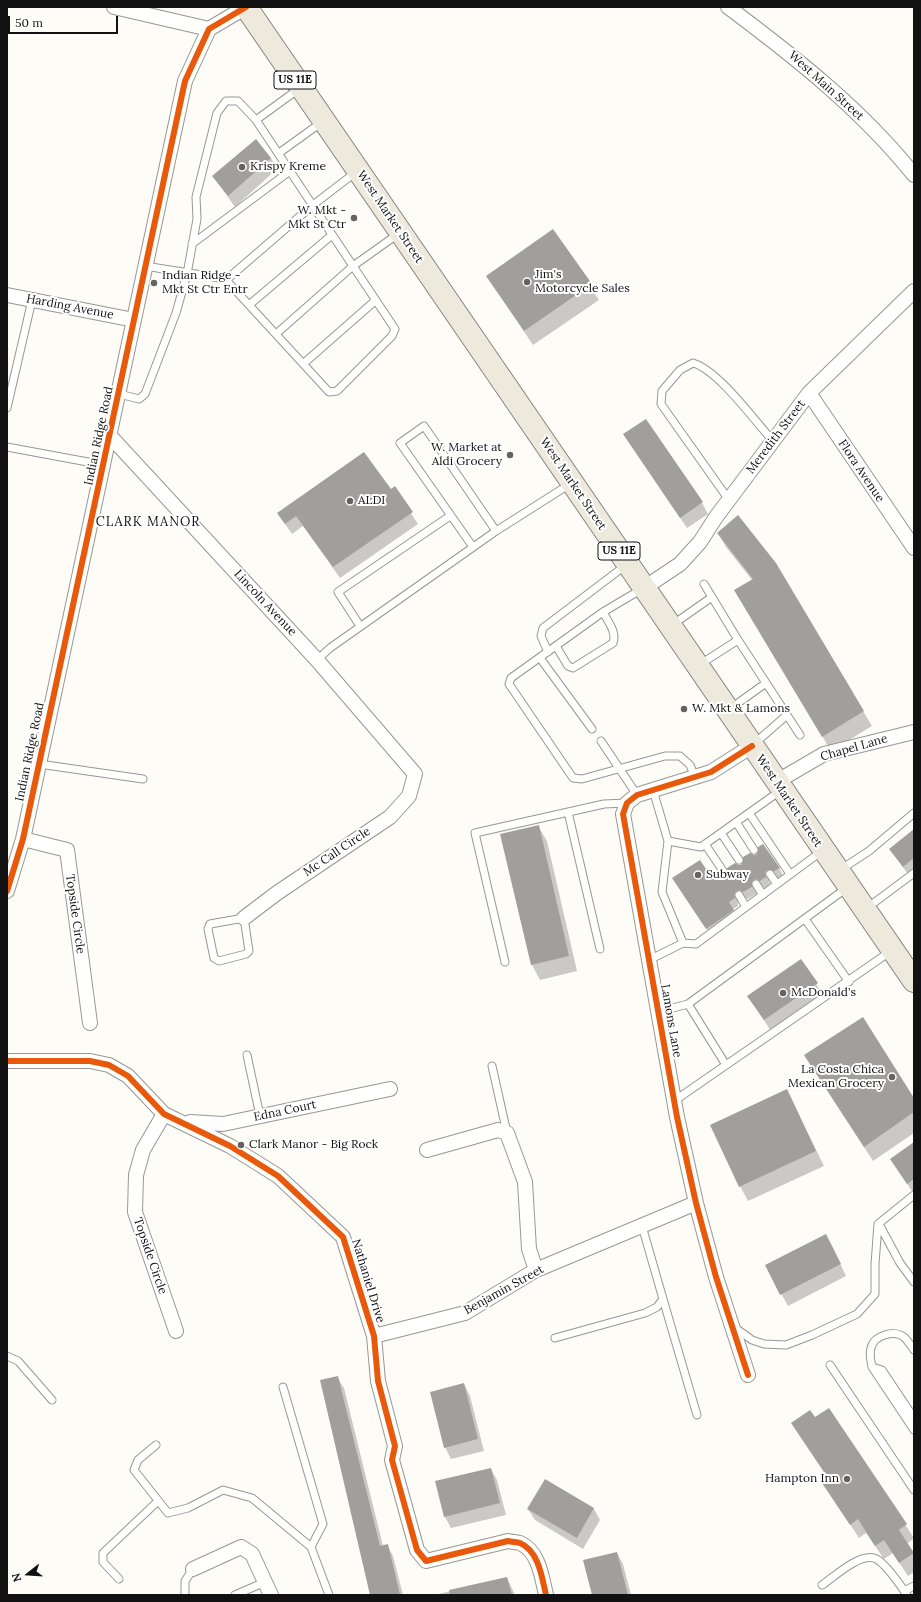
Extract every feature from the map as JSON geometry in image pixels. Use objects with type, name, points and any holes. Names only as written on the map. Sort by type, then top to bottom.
[{"type":"main road","name":"West Market Street","points":[[246,7],[843,880],[892,950],[912,973]]},
{"type":"street","points":[[114,7],[209,29],[246,7]]},
{"type":"street","name":"West Main Street","points":[[728,7],[786,50],[850,107],[894,150],[914,176]]},
{"type":"street","name":"Indian Ridge Road","points":[[7,891],[23,839],[185,81],[209,29]]},
{"type":"street","name":"Meredith Street","points":[[644,588],[680,564],[700,542],[729,500],[809,393],[914,290]]},
{"type":"street","name":"Harding Avenue","points":[[7,295],[134,320]]},
{"type":"street","name":"Flora Avenue","points":[[809,393],[914,548]]},
{"type":"street","name":"Lincoln Avenue","points":[[110,436],[317,660],[415,774]]},
{"type":"street","name":"Chapel Lane","points":[[779,786],[824,754],[914,732]]},
{"type":"street","points":[[632,799],[653,790],[711,772],[752,746]]},
{"type":"street","name":"Mc Call Circle","points":[[244,918],[277,893],[390,817],[409,796],[415,774]]},
{"type":"street","name":"Lamons Lane","points":[[632,799],[623,814],[674,1101],[696,1202],[716,1276],[748,1375]]},
{"type":"street","name":"Topside Circle","points":[[23,839],[67,850],[90,1023]]},
{"type":"street","name":"Nathaniel Drive","points":[[7,1061],[90,1061],[109,1065],[128,1076],[164,1114],[230,1146],[278,1176],[343,1237],[374,1336],[378,1381],[395,1446],[392,1460],[417,1550],[426,1561],[508,1541],[521,1543],[531,1552],[539,1566],[546,1595]]},
{"type":"street","name":"Edna Court","points":[[179,1122],[223,1124],[390,1089]]},
{"type":"street","name":"Topside Circle","points":[[164,1114],[143,1150],[136,1176],[135,1212],[176,1332]]},
{"type":"street","points":[[427,1150],[498,1130],[507,1133],[525,1182],[529,1249],[536,1270]]},
{"type":"street","name":"Benjamin Street","points":[[374,1336],[465,1313],[536,1270],[696,1202]]},
{"type":"street","points":[[193,1569],[241,1546],[252,1554],[268,1589]]},
{"type":"lane","points":[[256,120],[300,87]]},
{"type":"lane","points":[[119,394],[139,399],[145,394],[176,313],[186,274],[197,219],[196,197],[217,114],[226,101],[238,101],[256,120],[395,329],[392,336],[337,390],[329,392],[226,280],[203,274],[186,274],[146,266]]},
{"type":"lane","points":[[279,153],[324,121]]},
{"type":"lane","points":[[226,280],[313,205],[358,170]]},
{"type":"lane","points":[[192,244],[290,171]]},
{"type":"lane","points":[[276,334],[353,266],[400,233]]},
{"type":"lane","points":[[248,305],[332,235]]},
{"type":"lane","points":[[7,408],[32,300]]},
{"type":"lane","points":[[303,364],[376,300]]},
{"type":"lane","points":[[729,500],[661,404],[662,391],[680,370],[693,362],[703,366],[718,379],[773,441]]},
{"type":"lane","points":[[473,548],[400,443],[424,426],[496,531]]},
{"type":"lane","points":[[7,447],[104,465]]},
{"type":"lane","points":[[317,660],[330,648],[360,626],[496,531],[572,483]]},
{"type":"lane","points":[[360,626],[338,592],[450,516]]},
{"type":"lane","points":[[548,652],[541,636],[543,628],[628,564]]},
{"type":"lane","points":[[704,584],[738,640],[800,735]]},
{"type":"lane","points":[[644,588],[603,612],[511,678],[510,684],[572,778],[582,779],[665,756],[680,756],[690,765],[695,777]]},
{"type":"lane","points":[[670,626],[712,597]]},
{"type":"lane","points":[[556,646],[568,666],[573,668],[613,643],[615,637],[614,630],[603,612]]},
{"type":"lane","points":[[697,666],[738,640]]},
{"type":"lane","points":[[540,658],[592,729]]},
{"type":"lane","points":[[727,710],[766,683]]},
{"type":"lane","points":[[752,746],[787,715]]},
{"type":"lane","points":[[505,962],[476,833],[632,799],[620,768],[601,742]]},
{"type":"lane","points":[[39,764],[143,779]]},
{"type":"lane","points":[[668,841],[701,847],[749,813],[779,786]]},
{"type":"lane","points":[[653,790],[668,841],[662,892],[683,943]]},
{"type":"lane","points":[[568,812],[600,949]]},
{"type":"lane","points":[[749,813],[790,874]]},
{"type":"lane","points":[[658,1012],[688,1004],[805,919],[869,851],[914,813]]},
{"type":"lane","points":[[736,822],[754,850]]},
{"type":"lane","points":[[721,833],[739,860]]},
{"type":"lane","points":[[706,844],[723,871]]},
{"type":"lane","points":[[649,960],[683,943],[696,944],[823,850]]},
{"type":"lane","points":[[864,910],[914,873]]},
{"type":"lane","points":[[770,874],[777,884]]},
{"type":"lane","points":[[756,884],[762,895]]},
{"type":"lane","points":[[739,895],[746,907]]},
{"type":"lane","points":[[244,918],[249,951],[246,954],[219,961],[214,958],[208,929],[210,924],[244,918]]},
{"type":"lane","points":[[805,919],[849,982]]},
{"type":"lane","points":[[674,1101],[849,982],[892,950]]},
{"type":"lane","points":[[688,1004],[726,1066]]},
{"type":"lane","points":[[247,1055],[260,1116]]},
{"type":"lane","points":[[492,1066],[507,1133]]},
{"type":"lane","points":[[733,1326],[752,1340],[764,1344],[786,1345],[812,1335],[857,1314],[876,1294],[875,1264],[878,1224],[899,1206],[914,1196]]},
{"type":"lane","points":[[878,1224],[900,1263],[914,1282]]},
{"type":"lane","points":[[642,1226],[697,1415]]},
{"type":"lane","points":[[555,1338],[645,1313],[657,1307],[663,1299]]},
{"type":"lane","points":[[914,1350],[905,1338],[897,1333],[885,1334],[876,1339],[871,1347],[872,1367],[914,1430]]},
{"type":"lane","points":[[7,1356],[18,1361],[52,1400]]},
{"type":"lane","points":[[830,1365],[914,1490]]},
{"type":"lane","points":[[872,1367],[882,1370],[914,1418]]},
{"type":"lane","points":[[283,1387],[323,1524],[311,1546]]},
{"type":"lane","points":[[156,1445],[138,1460],[134,1470],[168,1513],[188,1508],[223,1490],[252,1498],[311,1546],[329,1595]]},
{"type":"lane","points":[[119,1579],[103,1562],[103,1553],[158,1501]]},
{"type":"lane","points":[[822,1585],[854,1562],[874,1558],[882,1563],[906,1593],[914,1586]]},
{"type":"lane","points":[[185,1595],[185,1582],[193,1569]]},
{"type":"lane","points":[[235,1595],[268,1589]]},
{"type":"building","name":"Krispy Kreme","points":[[256,139],[271,158],[228,196],[212,176]]},
{"type":"building","points":[[553,229],[592,284],[524,331],[486,276]]},
{"type":"building","points":[[646,419],[703,502],[680,518],[623,434]]},
{"type":"building","name":"ALDI","points":[[364,452],[391,489],[395,486],[413,512],[333,567],[296,516],[285,524],[277,513]]},
{"type":"building","points":[[738,515],[776,563],[864,711],[822,737],[734,590],[753,579],[717,533]]},
{"type":"building","points":[[539,825],[569,956],[531,965],[500,834]]},
{"type":"building","points":[[914,829],[914,858],[903,867],[889,849]]},
{"type":"building","points":[[763,844],[780,868],[774,871],[767,870],[765,872],[766,877],[760,881],[756,879],[753,880],[752,887],[743,892],[739,890],[736,891],[734,895],[735,898],[729,902],[734,910],[706,929],[672,878],[700,860],[712,878],[719,874],[725,875],[728,873],[727,868],[735,863],[739,865],[742,864],[743,857],[750,853],[754,855],[757,854],[758,847]]},
{"type":"building","points":[[801,959],[818,983],[764,1020],[747,996]]},
{"type":"building","points":[[863,1017],[914,1098],[914,1112],[864,1147],[804,1055]]},
{"type":"building","points":[[787,1089],[816,1151],[739,1187],[710,1125]]},
{"type":"building","points":[[914,1142],[914,1179],[907,1184],[890,1159]]},
{"type":"building","points":[[826,1234],[841,1264],[780,1295],[765,1265]]},
{"type":"building","points":[[338,1376],[380,1546],[388,1544],[400,1595],[370,1595],[320,1380]]},
{"type":"building","points":[[464,1383],[478,1439],[444,1448],[430,1392]]},
{"type":"building","points":[[829,1408],[907,1524],[899,1530],[914,1553],[899,1563],[884,1540],[875,1546],[858,1519],[850,1525],[822,1483],[828,1478],[791,1423],[810,1410],[815,1417]]},
{"type":"building","points":[[491,1468],[500,1503],[444,1517],[435,1481]]},
{"type":"building","points":[[545,1479],[594,1508],[577,1538],[527,1509]]},
{"type":"building","points":[[617,1552],[628,1595],[592,1595],[583,1560]]},
{"type":"building","points":[[507,1577],[512,1595],[450,1595],[449,1590]]},
{"type":"cycle path","points":[[7,891],[23,839],[185,81],[209,29],[246,7]]},
{"type":"cycle path","points":[[748,1375],[716,1277],[696,1203],[677,1117],[623,814],[627,803],[637,795],[711,772],[752,746]]},
{"type":"cycle path","points":[[7,1061],[90,1061],[109,1065],[128,1076],[164,1114],[230,1146],[278,1176],[343,1237],[374,1336],[378,1381],[395,1446],[392,1460],[417,1550],[426,1561],[508,1541],[520,1543],[532,1552],[536,1558],[546,1595]]},
{"type":"place","name":"Krispy Kreme","points":[[242,167]]},
{"type":"place","name":"W. Mkt - Mkt St Ctr","points":[[354,218]]},
{"type":"place","name":"Jim's Motorcycle Sales","points":[[527,282]]},
{"type":"place","name":"Indian Ridge - Mkt St Ctr Entr","points":[[154,283]]},
{"type":"place","name":"W. Market at Aldi Grocery","points":[[510,455]]},
{"type":"place","name":"ALDI","points":[[350,501]]},
{"type":"place","name":"W. Mkt & Lamons","points":[[684,709]]},
{"type":"place","name":"Subway","points":[[698,875]]},
{"type":"place","name":"McDonald's","points":[[783,993]]},
{"type":"place","name":"La Costa Chica Mexican Grocery","points":[[892,1077]]},
{"type":"place","name":"Clark Manor - Big Rock","points":[[241,1145]]},
{"type":"place","name":"Hampton Inn","points":[[847,1479]]},
{"type":"district","name":"CLARK MANOR","points":[[148,522]]}]
